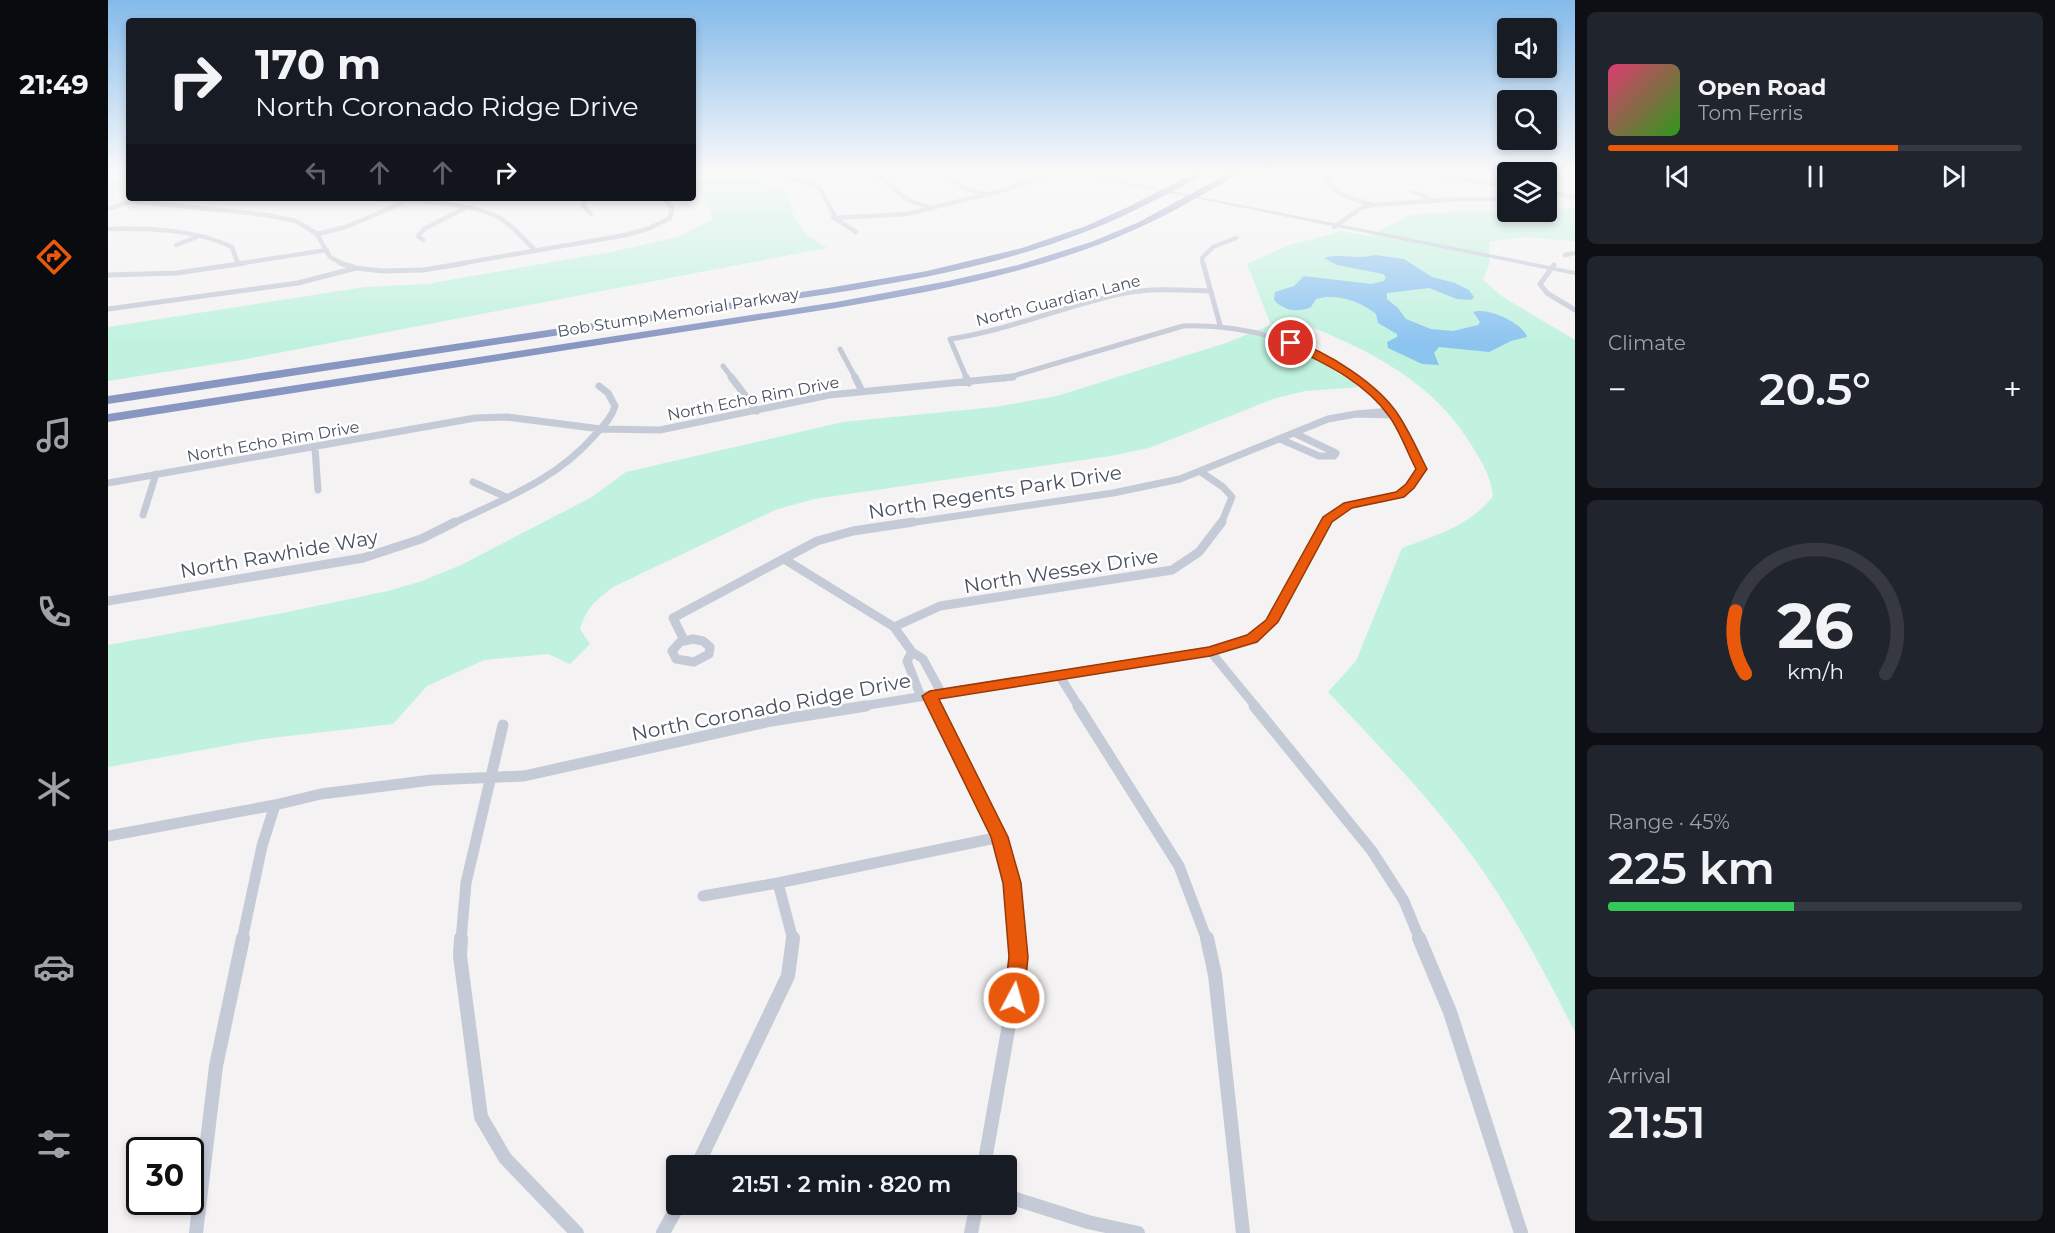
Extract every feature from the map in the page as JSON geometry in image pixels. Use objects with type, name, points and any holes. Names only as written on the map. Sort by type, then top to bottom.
[{"type":"highway","name":"Bob Stump Memorial Parkway","points":[[108,400],[828,291],[1000,257],[1082,231]]},
{"type":"highway","name":"Bob Stump Memorial Parkway","points":[[108,418],[836,304],[948,284],[1036,262],[1107,239],[1126,231]]},
{"type":"street","points":[[149,231],[200,236],[225,242],[232,247],[238,264]]},
{"type":"street","points":[[311,231],[317,234],[336,261],[356,268],[383,271],[423,270],[641,231]]},
{"type":"street","points":[[317,234],[331,231]]},
{"type":"street","points":[[423,231],[418,236],[423,240]]},
{"type":"street","points":[[514,231],[536,251]]},
{"type":"street","points":[[1365,231],[1575,271]]},
{"type":"street","points":[[176,245],[200,236]]},
{"type":"street","points":[[1220,325],[1209,291],[1202,258],[1206,251],[1215,245],[1236,238]]},
{"type":"street","points":[[109,275],[166,274],[327,250]]},
{"type":"street","points":[[1575,253],[1564,254],[1575,259]]},
{"type":"street","points":[[1553,267],[1540,285],[1547,293],[1575,310]]},
{"type":"street","points":[[108,309],[298,283],[356,268]]},
{"type":"street","name":"North Guardian Lane","points":[[969,383],[950,339],[991,331],[1126,293],[1161,290],[1209,291]]},
{"type":"street","name":"North Echo Rim Drive","points":[[108,483],[475,418],[507,417],[601,429],[660,430],[829,395],[1010,378],[1037,372],[1183,326],[1220,325]]},
{"type":"street","name":"North Coronado Ridge Drive","points":[[108,837],[321,794],[432,780],[524,776],[771,721],[1210,651],[1252,638],[1271,622],[1327,520],[1348,505],[1400,494],[1410,486],[1422,469],[1392,413],[1354,377],[1315,355],[1270,334],[1220,325]]},
{"type":"street","points":[[840,348],[862,391]]},
{"type":"street","points":[[723,366],[757,411]]},
{"type":"street","name":"North Rawhide Way","points":[[108,601],[363,558],[421,539],[553,474],[577,456],[612,417],[615,406],[608,393],[599,386]]},
{"type":"street","name":"North Regents Park Drive","points":[[684,640],[673,618],[817,541],[853,531],[1113,493],[1180,479],[1328,419],[1362,412],[1392,413]]},
{"type":"street","points":[[1280,439],[1319,456],[1334,456],[1336,453],[1294,433]]},
{"type":"street","points":[[315,448],[318,490]]},
{"type":"street","name":"North Wessex Drive","points":[[894,627],[940,606],[1172,570],[1193,559],[1230,509],[1232,497],[1223,487],[1201,472]]},
{"type":"street","points":[[143,515],[156,474]]},
{"type":"street","points":[[473,482],[506,497]]},
{"type":"street","points":[[784,559],[894,627],[912,652],[923,659],[931,696]]},
{"type":"street","points":[[1210,651],[1372,851],[1404,901],[1450,1012],[1521,1233]]},
{"type":"street","points":[[912,652],[907,661],[931,696],[1000,837],[1012,883],[1018,957],[1012,1019],[993,1104],[986,1155]]},
{"type":"street","points":[[1059,675],[1179,866],[1205,930],[1215,975],[1243,1233]]},
{"type":"street","points":[[503,725],[466,883],[460,956],[481,1117],[505,1158],[577,1233]]},
{"type":"street","points":[[196,1233],[216,1066],[262,846],[275,805]]},
{"type":"street","points":[[703,896],[778,883],[1000,837]]},
{"type":"street","points":[[702,1155],[788,976],[793,938],[778,883]]},
{"type":"street","points":[[1017,1199],[1088,1222],[1138,1233]]},
{"type":"street","points":[[663,1233],[673,1215]]},
{"type":"street","points":[[970,1233],[974,1215]]},
{"type":"green space","points":[[691,231],[804,231],[809,238],[827,248],[241,360],[108,381],[108,327],[365,287],[427,284],[615,251],[678,237]]},
{"type":"green space","points":[[1342,231],[1369,236],[1380,231],[1575,231],[1575,241],[1524,237],[1489,242],[1490,262],[1483,280],[1503,297],[1575,340],[1575,1032],[1500,896],[1471,854],[1420,791],[1328,692],[1356,661],[1402,548],[1452,528],[1474,515],[1493,496],[1488,476],[1457,423],[1420,386],[1399,371],[1353,345],[1304,324],[1271,337],[1311,356],[1360,387],[1305,391],[1273,399],[1149,448],[1110,456],[814,499],[775,510],[613,587],[596,601],[586,615],[580,629],[590,644],[570,664],[548,654],[484,660],[427,686],[393,724],[263,739],[108,767],[108,645],[283,613],[388,591],[422,581],[461,565],[592,497],[626,472],[843,422],[995,407],[1057,396],[1226,343],[1271,325],[1247,264],[1286,246]]},
{"type":"water","points":[[1375,255],[1404,259],[1432,277],[1455,283],[1469,290],[1474,297],[1471,300],[1457,299],[1429,288],[1387,293],[1387,299],[1406,319],[1431,329],[1453,331],[1478,325],[1480,322],[1473,312],[1487,312],[1504,317],[1519,326],[1527,337],[1511,341],[1489,352],[1439,347],[1434,353],[1439,365],[1422,364],[1388,348],[1387,342],[1397,337],[1397,334],[1378,323],[1376,314],[1370,309],[1355,302],[1348,299],[1323,297],[1316,299],[1311,307],[1296,310],[1282,307],[1274,300],[1275,292],[1294,286],[1304,276],[1371,284],[1384,281],[1386,277],[1383,274],[1337,265],[1324,258]]},
{"type":"route","points":[[1014,998],[1018,957],[1012,883],[1000,837],[930,696],[1210,651],[1252,638],[1271,622],[1327,520],[1348,505],[1400,494],[1410,486],[1422,469],[1394,415],[1374,393],[1341,369],[1291,343]]}]
